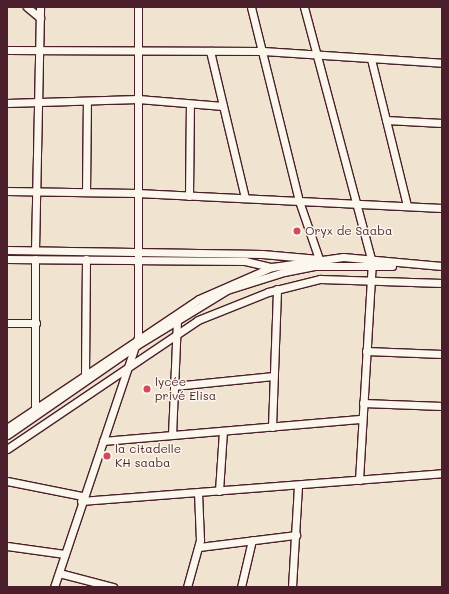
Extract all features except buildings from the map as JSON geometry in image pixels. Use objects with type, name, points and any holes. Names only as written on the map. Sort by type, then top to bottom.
[{"type":"street","points":[[27,7],[40,18]]},
{"type":"street","points":[[36,250],[40,7]]},
{"type":"street","points":[[54,587],[82,498],[137,345],[139,261],[137,193],[138,7]]},
{"type":"street","points":[[251,7],[299,201],[318,259]]},
{"type":"street","points":[[304,7],[355,204],[372,261],[359,480]]},
{"type":"street","points":[[7,50],[138,48],[210,51],[263,51],[316,56],[442,63]]},
{"type":"street","points":[[210,51],[244,198]]},
{"type":"street","points":[[371,59],[408,206]]},
{"type":"street","points":[[7,103],[138,99],[223,106]]},
{"type":"street","points":[[86,192],[87,101]]},
{"type":"street","points":[[189,196],[190,104]]},
{"type":"street","points":[[386,120],[442,123]]},
{"type":"street","points":[[7,191],[137,193],[442,208]]},
{"type":"street","points":[[7,250],[318,259],[442,266]]},
{"type":"street","points":[[7,259],[245,261],[272,267],[276,274]]},
{"type":"street","points":[[35,259],[35,410]]},
{"type":"street","points":[[85,374],[86,259]]},
{"type":"street","points":[[7,428],[138,337],[199,299],[272,267],[318,259]]},
{"type":"street","points":[[7,435],[137,345],[177,319],[227,290],[276,274],[315,266],[372,261],[442,269]]},
{"type":"street","points":[[7,449],[198,320],[278,289],[320,279],[371,278],[442,283]]},
{"type":"street","points":[[272,427],[278,289]]},
{"type":"street","points":[[172,435],[174,336],[177,319]]},
{"type":"street","points":[[7,323],[36,323]]},
{"type":"street","points":[[366,351],[442,354]]},
{"type":"street","points":[[174,386],[274,376]]},
{"type":"street","points":[[363,404],[442,406]]},
{"type":"street","points":[[103,441],[362,419]]},
{"type":"street","points":[[219,491],[223,431]]},
{"type":"street","points":[[7,481],[82,498],[198,493],[442,473]]},
{"type":"street","points":[[292,587],[298,486]]},
{"type":"street","points":[[187,587],[199,547],[198,493]]},
{"type":"street","points":[[199,547],[296,535]]},
{"type":"street","points":[[241,587],[252,540]]},
{"type":"street","points":[[8,548],[64,554]]},
{"type":"street","points":[[59,573],[113,587]]},
{"type":"place","name":"Oryx de Saaba","points":[[297,231]]},
{"type":"place","name":"lycée privé Elisa","points":[[147,389]]},
{"type":"place","name":"la citadelle KH saaba","points":[[107,456]]}]
